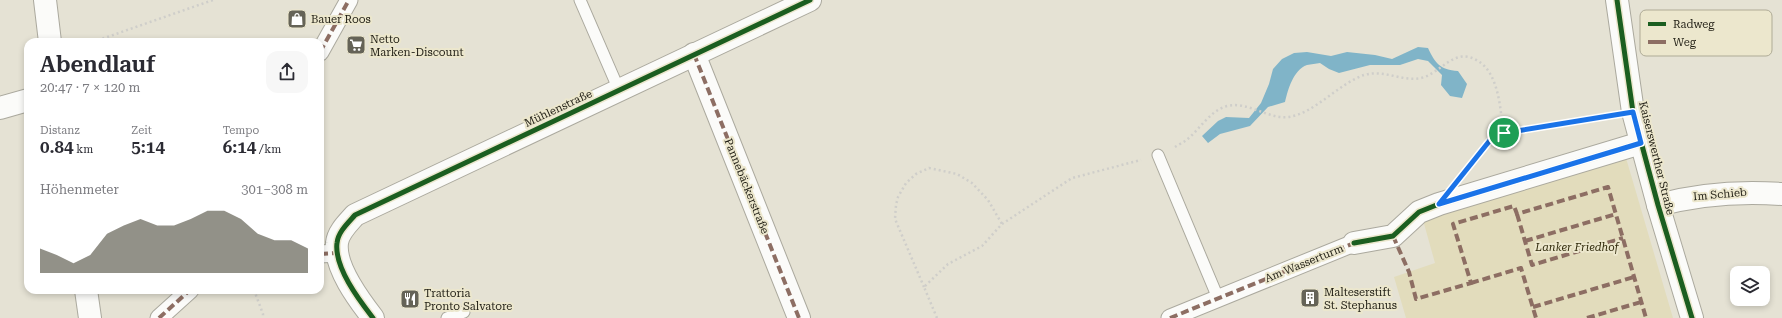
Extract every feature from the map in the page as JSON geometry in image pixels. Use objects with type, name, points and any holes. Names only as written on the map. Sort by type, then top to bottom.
[{"type":"street","points":[[45,0],[50,38]]},
{"type":"street","points":[[324,45],[349,0]]},
{"type":"street","name":"Mühlenstraße","points":[[328,254],[337,242],[342,230],[355,214],[810,0]]},
{"type":"street","name":"Kaiserswerther Straße","points":[[1617,0],[1633,112],[1658,205],[1692,318]]},
{"type":"street","name":"Pannebäckerstraße","points":[[694,54],[799,318]]},
{"type":"street","points":[[0,108],[24,101]]},
{"type":"street","name":"Am Wasserturm","points":[[1170,318],[1354,243],[1393,236],[1419,212],[1439,204],[1641,143]]},
{"type":"street","name":"Im Schieb","points":[[1658,205],[1687,197],[1749,192],[1782,194]]},
{"type":"street","points":[[328,254],[344,275],[361,304],[373,318]]},
{"type":"street","points":[[87,294],[90,318]]},
{"type":"street","points":[[158,318],[185,294]]},
{"type":"lane","points":[[580,0],[619,90]]},
{"type":"lane","points":[[1158,155],[1218,298]]},
{"type":"lane","points":[[447,318],[464,312]]},
{"type":"path","points":[[104,38],[212,0]]},
{"type":"path","points":[[924,287],[948,264],[982,246],[1002,224],[1072,178],[1158,155],[1185,142],[1211,116],[1226,107],[1240,105],[1267,115],[1288,117],[1307,111],[1345,84],[1366,75],[1380,73],[1406,78],[1421,78],[1430,74],[1451,59],[1467,57],[1479,61],[1493,78],[1499,98],[1504,133]]},
{"type":"path","points":[[1466,172],[1491,139],[1504,133],[1633,112]]},
{"type":"path","points":[[937,318],[895,219],[898,197],[906,183],[916,174],[929,168],[957,174],[972,183],[988,200],[1002,224]]},
{"type":"path","points":[[256,294],[263,318]]},
{"type":"green space","name":"Lanker Friedhof","points":[[1626,158],[1673,318],[1406,318],[1394,277],[1435,263],[1423,220]]},
{"type":"water","points":[[1418,47],[1428,48],[1433,58],[1442,67],[1458,71],[1467,84],[1462,98],[1450,96],[1441,85],[1442,75],[1428,61],[1418,59],[1400,65],[1370,65],[1339,73],[1320,63],[1310,64],[1298,71],[1292,81],[1285,102],[1268,107],[1250,126],[1220,134],[1208,143],[1202,136],[1218,121],[1226,117],[1249,118],[1261,103],[1269,84],[1273,69],[1282,59],[1294,53],[1307,52],[1331,56],[1347,52],[1375,55],[1392,59]]},
{"type":"marked path","points":[[324,45],[349,0]]},
{"type":"marked path","points":[[694,54],[799,318]]},
{"type":"marked path","points":[[1393,236],[1409,272],[1416,299],[1471,283],[1453,224],[1514,206],[1517,214],[1608,187],[1646,318]]},
{"type":"marked path","points":[[1517,214],[1532,265],[1623,238]]},
{"type":"marked path","points":[[1525,241],[1616,214]]},
{"type":"marked path","points":[[1170,318],[1357,242]]},
{"type":"marked path","points":[[324,254],[337,253]]},
{"type":"marked path","points":[[1471,283],[1521,268],[1536,318]]},
{"type":"marked path","points":[[1533,307],[1634,277]]},
{"type":"marked path","points":[[159,318],[186,294]]},
{"type":"marked path","points":[[1587,318],[1641,302]]},
{"type":"cycle path","points":[[373,318],[343,273],[337,252],[339,235],[355,215],[810,0]]},
{"type":"cycle path","points":[[1617,0],[1633,112],[1658,205],[1692,318]]},
{"type":"cycle path","points":[[1354,243],[1393,236],[1419,212],[1439,204],[1641,143]]},
{"type":"place","name":"Bauer Roos","points":[[297,19]]},
{"type":"place","name":"Netto Marken-Discount","points":[[356,45]]},
{"type":"place","name":"Malteserstift St. Stephanus","points":[[1310,298]]},
{"type":"place","name":"Trattoria Pronto Salvatore","points":[[410,299]]},
{"type":"route","points":[[1633,112],[1641,143],[1439,204],[1462,178],[1491,139],[1504,133],[1633,112]]}]
